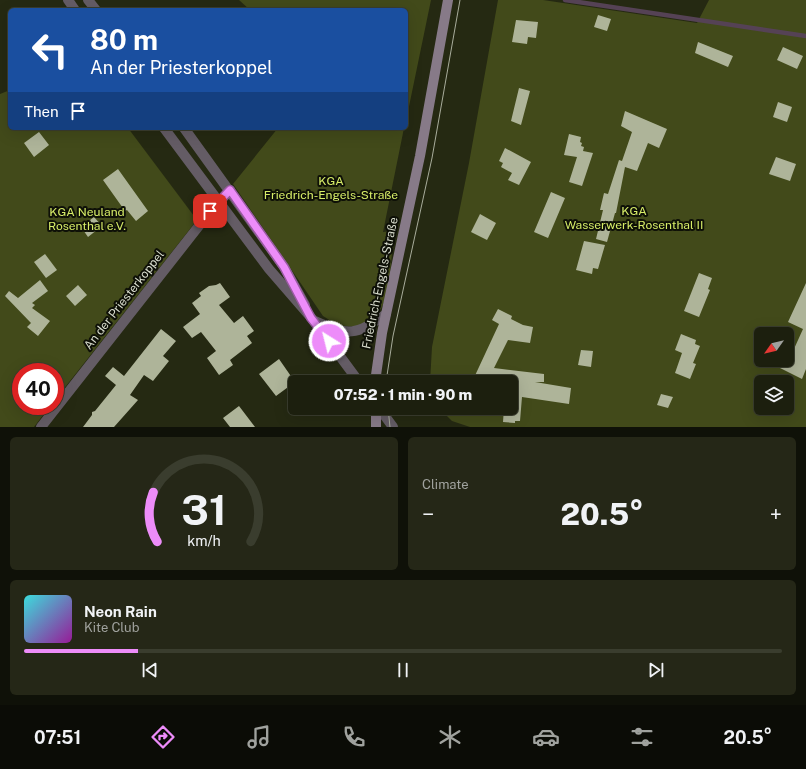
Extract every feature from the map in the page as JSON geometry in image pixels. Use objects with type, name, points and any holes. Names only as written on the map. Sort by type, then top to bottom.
[{"type":"main road","name":"Friedrich-Engels-Straße","points":[[376,375],[386,314],[420,156],[448,0]]},
{"type":"main road","points":[[376,415],[376,427]]},
{"type":"street","points":[[88,0],[94,8]]},
{"type":"street","points":[[166,130],[269,269],[313,319],[354,375]]},
{"type":"street","points":[[185,130],[284,267],[313,319],[337,330],[350,332],[366,328],[386,314]]},
{"type":"street","name":"An der Priesterkoppel","points":[[41,427],[219,201],[230,190]]},
{"type":"street","points":[[384,415],[393,427]]},
{"type":"green space","points":[[239,0],[431,0],[408,111],[408,8],[248,8]]},
{"type":"green space","name":"KGA Wasserwerk-Rosenthal II","points":[[498,0],[543,0],[697,23],[709,0],[806,0],[806,427],[470,427],[452,421],[446,415],[518,415],[518,375],[430,375],[432,347],[469,163]]},
{"type":"green space","name":"KGA Neuland Rosenthal e.V.","points":[[8,91],[8,130],[130,130],[197,220],[64,389],[64,363],[12,363],[12,415],[43,415],[34,427],[0,427],[0,94]]},
{"type":"green space","name":"KGA Friedrich-Engels-Straße","points":[[276,130],[404,130],[383,232],[394,231],[387,291],[380,312],[374,319],[368,323],[357,326],[343,326],[323,316],[233,184]]},
{"type":"building","points":[[598,15],[611,19],[607,31],[594,27]]},
{"type":"building","points":[[516,20],[538,22],[536,38],[528,37],[527,44],[512,42]]},
{"type":"building","points":[[698,42],[733,56],[728,67],[695,53]]},
{"type":"building","points":[[783,47],[803,56],[797,69],[777,60]]},
{"type":"building","points":[[519,88],[530,91],[521,125],[511,121]]},
{"type":"building","points":[[778,102],[792,107],[787,122],[773,117]]},
{"type":"building","points":[[625,111],[667,129],[659,148],[648,143],[637,171],[625,167],[616,213],[607,242],[596,239],[603,210],[600,210],[604,193],[608,194],[619,160],[622,161],[632,132],[621,126]]},
{"type":"building","points":[[39,132],[49,145],[34,157],[24,143]]},
{"type":"building","points":[[569,134],[581,137],[580,142],[582,143],[581,146],[584,147],[583,151],[593,153],[582,186],[569,182],[577,157],[564,155]]},
{"type":"building","points":[[505,148],[531,162],[519,185],[508,180],[512,173],[501,167],[503,163],[499,161]]},
{"type":"building","points":[[776,157],[796,164],[790,181],[769,174]]},
{"type":"building","points":[[118,169],[148,211],[136,221],[127,210],[125,211],[103,180]]},
{"type":"building","points":[[551,192],[565,198],[548,238],[534,232]]},
{"type":"building","points":[[480,214],[496,223],[487,240],[471,232]]},
{"type":"building","points":[[94,217],[102,226],[88,237],[81,227]]},
{"type":"building","points":[[584,241],[605,245],[598,269],[593,268],[592,274],[576,270]]},
{"type":"building","points":[[45,254],[57,270],[46,278],[34,262]]},
{"type":"building","points":[[699,273],[712,278],[708,289],[710,290],[699,317],[684,311]]},
{"type":"building","points":[[40,280],[48,291],[32,303],[35,305],[32,308],[50,321],[38,336],[27,327],[31,323],[5,296],[9,291],[18,298]]},
{"type":"building","points":[[220,283],[230,297],[219,305],[234,323],[243,316],[254,331],[247,336],[252,343],[230,360],[233,365],[219,375],[207,358],[216,351],[201,332],[192,338],[183,327],[200,314],[192,303],[201,296],[199,293],[209,286]]},
{"type":"building","points":[[806,283],[806,369],[802,379],[778,367],[794,367],[794,349],[803,329],[788,322]]},
{"type":"building","points":[[78,285],[87,295],[75,306],[66,296]]},
{"type":"building","points":[[498,309],[512,316],[511,319],[523,325],[533,327],[530,343],[508,340],[494,368],[544,374],[544,382],[535,382],[571,388],[569,404],[522,397],[520,421],[515,421],[515,423],[503,422],[504,415],[518,415],[518,375],[475,375],[499,324],[492,320]]},
{"type":"building","points":[[161,329],[176,341],[163,356],[169,361],[153,381],[144,375],[130,395],[138,400],[114,427],[83,427],[92,415],[92,412],[95,411],[116,385],[105,376],[113,367],[124,376]]},
{"type":"building","points":[[681,334],[696,340],[695,344],[700,346],[693,363],[696,364],[690,379],[675,373],[682,353],[675,350]]},
{"type":"building","points":[[581,350],[593,351],[591,367],[578,365]]},
{"type":"building","points":[[279,359],[290,375],[288,375],[288,387],[276,396],[259,374]]},
{"type":"building","points":[[661,394],[673,397],[668,408],[657,405]]},
{"type":"building","points":[[239,406],[255,427],[230,427],[223,418]]},
{"type":"waterway","points":[[565,0],[806,36]]},
{"type":"tram line","points":[[387,375],[393,336],[432,158],[460,0]]},
{"type":"tram line","points":[[389,415],[390,427]]},
{"type":"route","points":[[210,211],[230,190],[284,267],[311,318],[329,341]]}]
